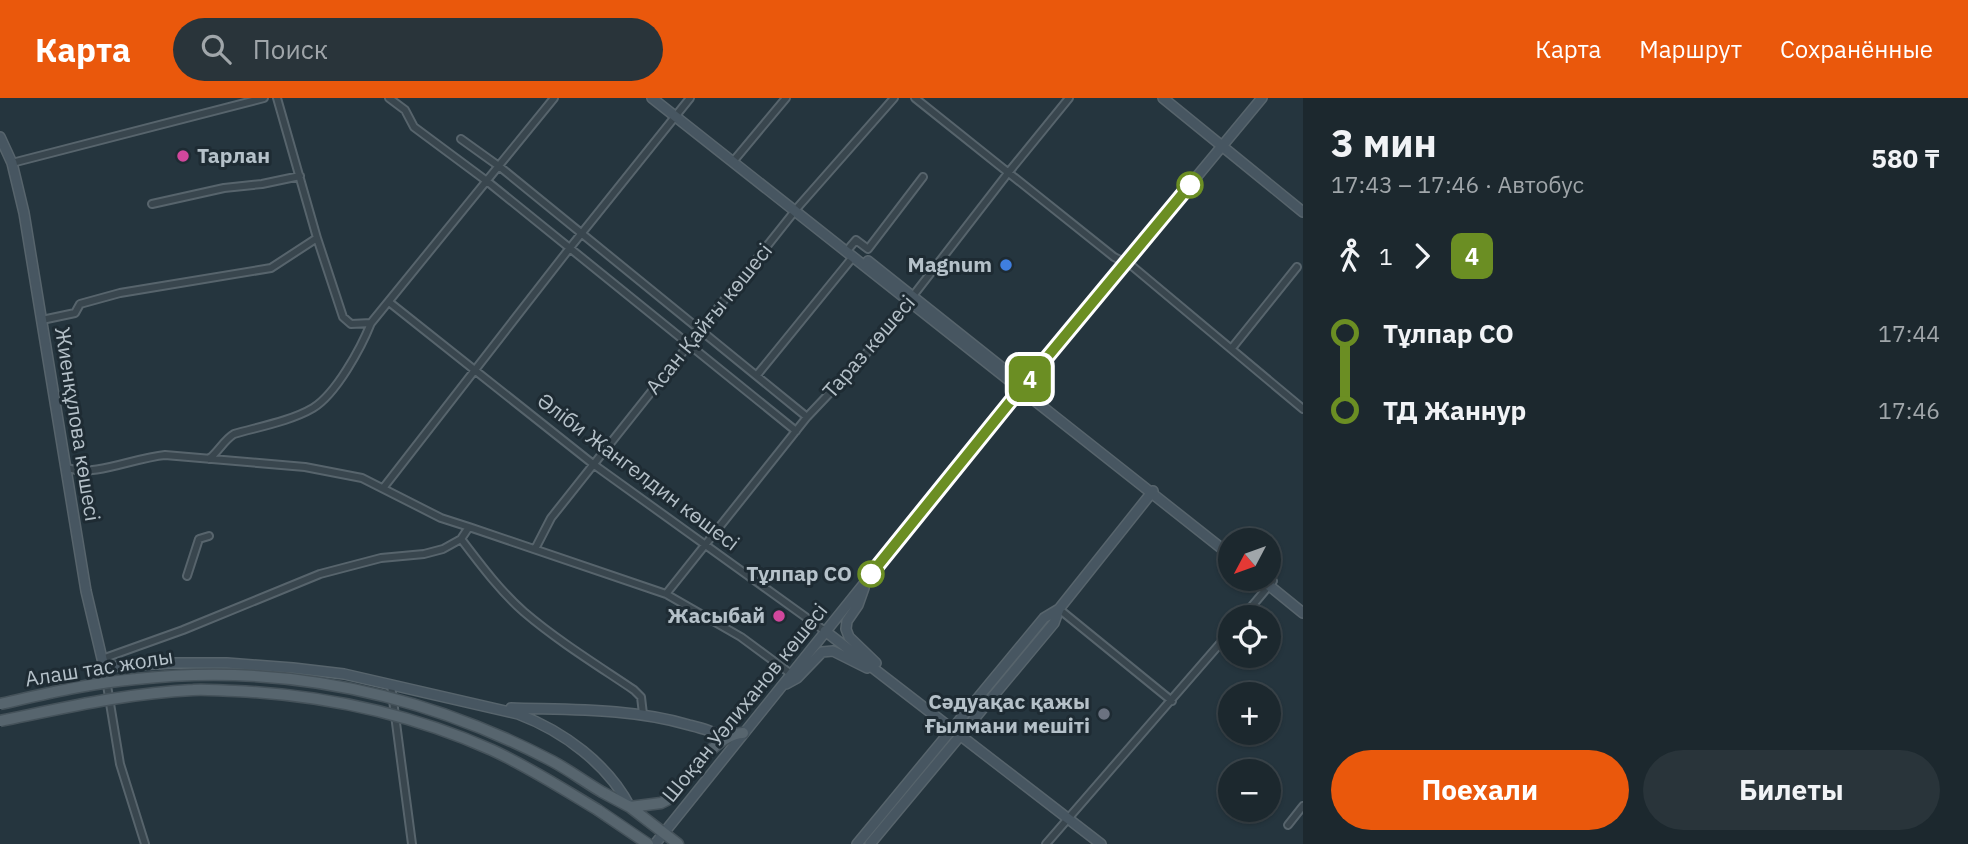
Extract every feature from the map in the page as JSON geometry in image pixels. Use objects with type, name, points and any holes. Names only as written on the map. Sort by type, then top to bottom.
[{"type":"main road","name":"Алаш тас жолы","points":[[0,704],[110,682],[155,677],[226,674],[292,678],[355,688],[461,720],[554,762],[630,807],[678,844]]},
{"type":"main road","name":"Алаш тас жолы","points":[[0,722],[118,697],[195,690],[263,692],[328,700],[395,715],[493,750],[533,770],[648,844]]},
{"type":"main road","points":[[630,807],[667,800],[724,739],[735,733],[743,733]]},
{"type":"street","points":[[12,163],[264,98]]},
{"type":"street","points":[[277,98],[343,317],[351,324],[371,323]]},
{"type":"street","points":[[390,98],[405,110],[414,127],[488,181],[796,431]]},
{"type":"street","points":[[209,459],[234,434],[295,416],[320,403],[331,393],[365,339],[371,323],[554,98]]},
{"type":"street","points":[[652,98],[736,158],[853,257],[911,298]]},
{"type":"street","points":[[660,98],[676,115],[797,210],[849,247],[1021,388],[1218,539]]},
{"type":"street","points":[[384,487],[690,98]]},
{"type":"street","points":[[736,158],[786,98]]},
{"type":"street","name":"Асан Қайғы көшесі","points":[[536,549],[551,518],[688,344],[797,210],[894,98]]},
{"type":"street","points":[[915,98],[1114,257],[1132,266],[1303,409]]},
{"type":"street","name":"Тараз көшесі","points":[[666,594],[807,417],[860,360],[911,298],[1069,98]]},
{"type":"street","points":[[1163,98],[1303,212]]},
{"type":"street","name":"Шоқан Уәлиханов көшесі","points":[[655,844],[1021,388],[1262,98]]},
{"type":"street","name":"Жиенқұлова көшесі","points":[[0,138],[12,163],[24,213],[86,591],[103,663],[120,764],[145,844]]},
{"type":"street","points":[[461,139],[500,167],[807,417]]},
{"type":"street","points":[[152,204],[224,188],[300,176]]},
{"type":"street","points":[[849,247],[856,240],[868,249],[923,177]]},
{"type":"street","points":[[42,320],[75,313],[80,304],[120,293],[271,268],[317,238]]},
{"type":"street","points":[[757,375],[853,257]]},
{"type":"street","points":[[1232,348],[1297,267]]},
{"type":"street","name":"Әліби Жангелдин көшесі","points":[[389,302],[593,464],[825,631],[1101,844]]},
{"type":"street","points":[[67,468],[80,472],[99,470],[165,455],[305,467],[362,478],[441,517],[666,594],[741,637],[790,674]]},
{"type":"street","points":[[1153,491],[1218,545]]},
{"type":"street","points":[[857,844],[1054,623],[1059,609],[1153,491]]},
{"type":"street","points":[[103,663],[320,574],[382,558],[424,554],[443,549],[461,539],[469,527]]},
{"type":"street","points":[[187,576],[199,539],[209,536]]},
{"type":"street","points":[[461,539],[476,560],[523,611],[564,643],[634,690],[641,697],[643,714]]},
{"type":"street","points":[[868,578],[858,605],[847,621],[846,629],[849,637],[890,680]]},
{"type":"street","points":[[1281,590],[1303,605]]},
{"type":"street","points":[[1280,592],[1303,612]]},
{"type":"street","points":[[1059,609],[1172,701]]},
{"type":"street","points":[[1046,844],[1218,646]]},
{"type":"street","points":[[779,688],[797,678],[822,652],[828,650],[890,680]]},
{"type":"street","points":[[103,663],[227,663],[344,674],[518,714],[541,722],[589,756],[621,791],[630,807]]},
{"type":"street","points":[[391,685],[412,844]]},
{"type":"street","points":[[491,707],[643,714],[702,729],[724,739]]},
{"type":"street","points":[[870,844],[955,732]]},
{"type":"street","points":[[1288,825],[1303,806]]},
{"type":"bus line","name":"4","points":[[871,574],[1190,185]]},
{"type":"place","name":"Тарлан","points":[[183,156]]},
{"type":"place","name":"Magnum","points":[[1006,265]]},
{"type":"place","name":"Тұлпар СО","points":[[871,574]]},
{"type":"place","name":"Жасыбай","points":[[779,616]]},
{"type":"place","name":"Сәдуақас қажы Ғылмани мешіті","points":[[1104,714]]}]
